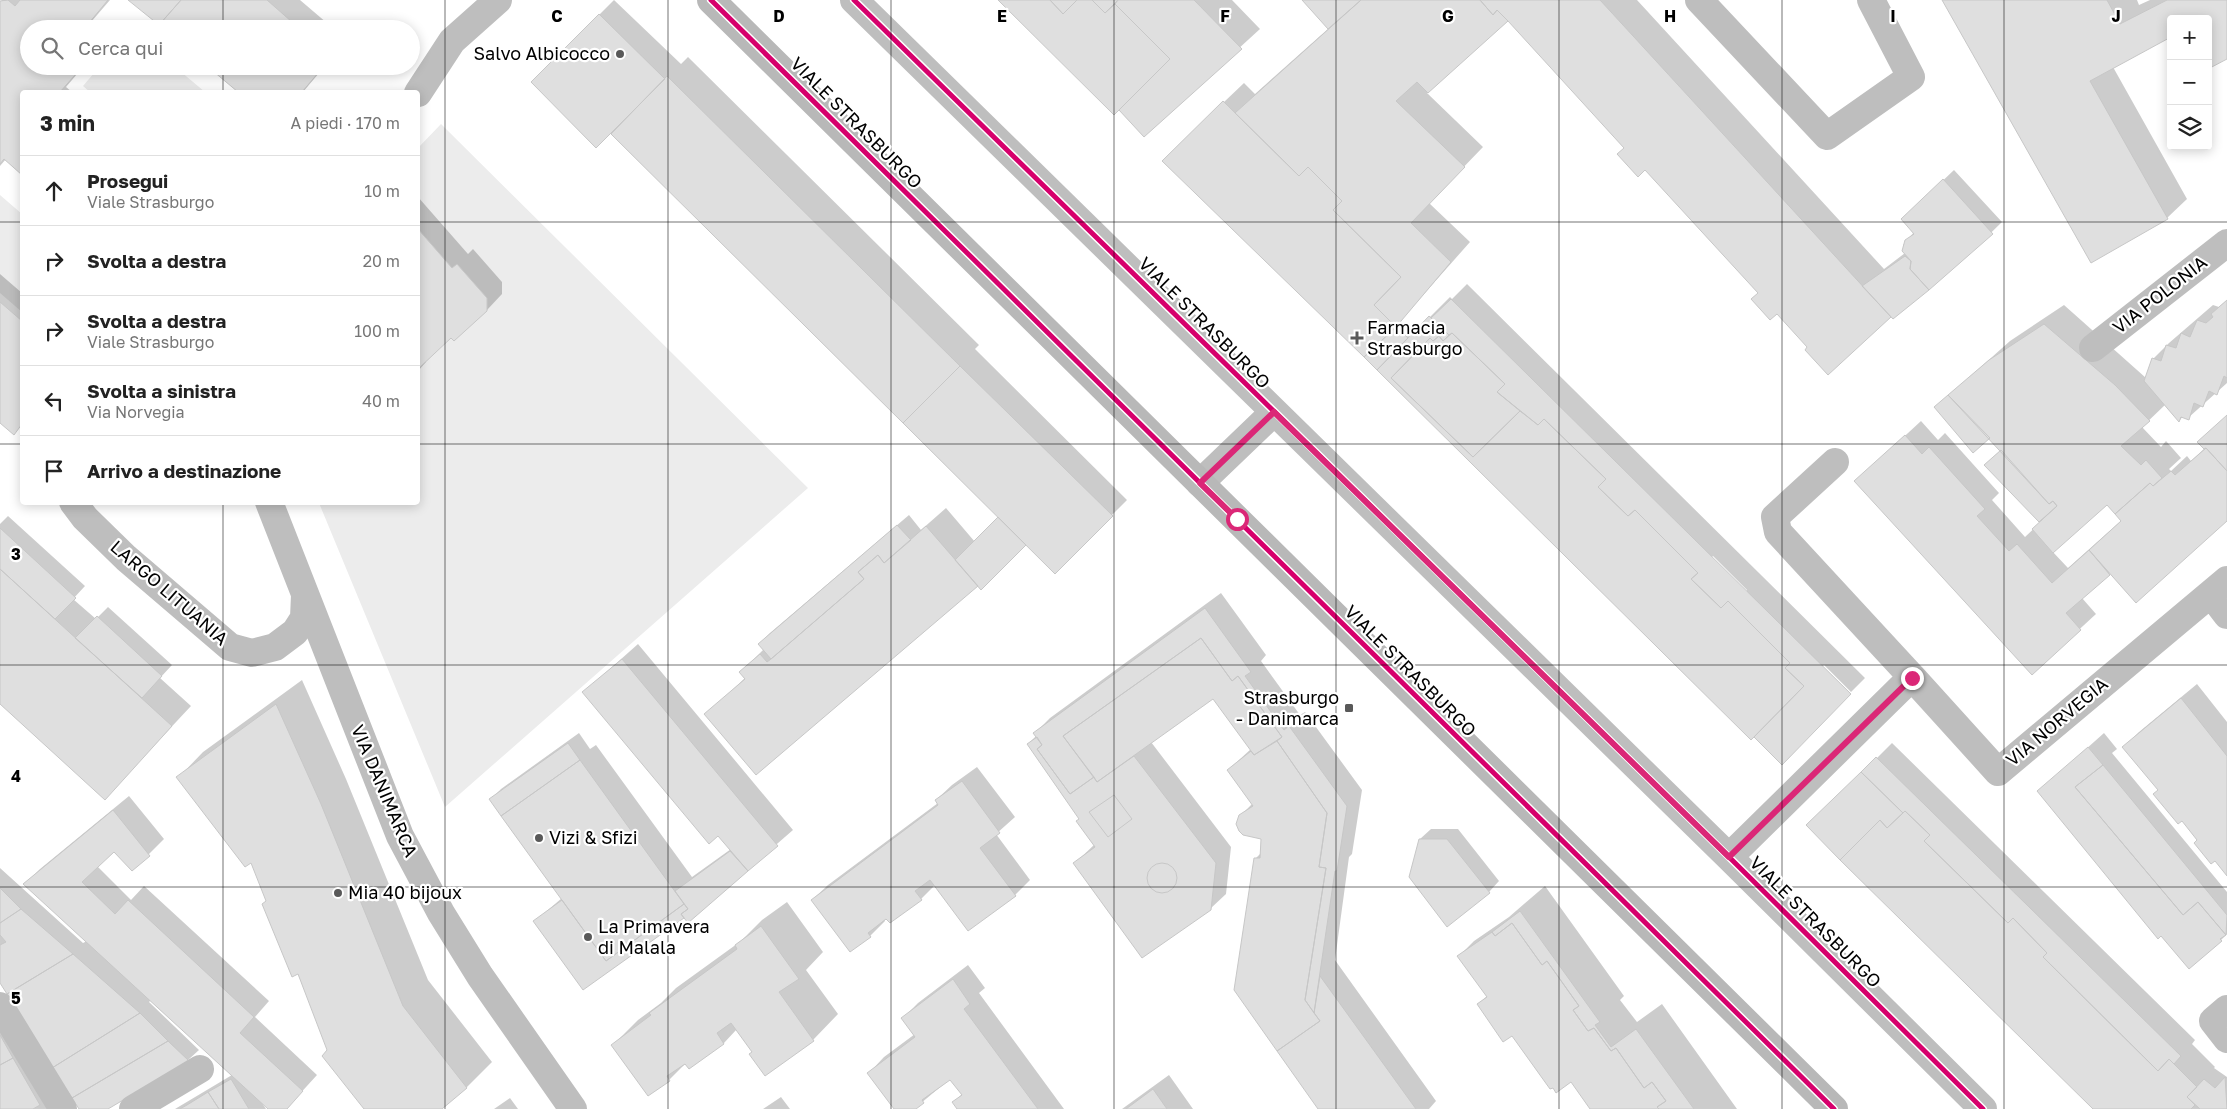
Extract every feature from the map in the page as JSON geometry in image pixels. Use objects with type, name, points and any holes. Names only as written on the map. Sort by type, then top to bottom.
[{"type":"street","points":[[420,91],[452,41],[498,0]]},
{"type":"street","name":"VIALE STRASBURGO","points":[[712,0],[1834,1109]]},
{"type":"street","name":"VIALE STRASBURGO","points":[[854,0],[1729,857],[1983,1109]]},
{"type":"street","points":[[1699,0],[1827,136],[1911,77],[1872,0]]},
{"type":"street","name":"VIA POLONIA","points":[[2093,348],[2227,243]]},
{"type":"street","points":[[1200,483],[1274,412]]},
{"type":"street","points":[[1729,857],[1912,678],[1778,532],[1776,517],[1835,462]]},
{"type":"street","name":"LARGO LITUANIA","points":[[75,505],[84,518],[126,558],[230,647],[252,653],[275,647],[295,632],[304,618],[305,595]]},
{"type":"street","name":"VIA DANIMARCA","points":[[270,505],[400,836],[441,913],[476,968],[573,1109]]},
{"type":"street","name":"VIA NORVEGIA","points":[[1912,678],[1998,772],[2222,596]]},
{"type":"street","points":[[0,1006],[63,1109]]},
{"type":"street","points":[[2227,1009],[2213,1021],[2227,1039]]},
{"type":"street","points":[[133,1109],[200,1069]]},
{"type":"shaded area","points":[[92,75],[185,75],[203,90],[88,90],[83,86]]},
{"type":"shaded area","points":[[441,124],[808,488],[445,807],[320,505],[420,505],[420,146]]},
{"type":"shaded area","points":[[0,195],[20,212],[20,310],[0,293]]},
{"type":"building","points":[[8,0],[15,6],[20,0],[108,0],[91,20],[20,20],[20,75],[75,75],[62,90],[20,90],[20,173],[4,159],[0,164],[0,1]]},
{"type":"building","points":[[128,0],[181,0],[163,20],[153,20]]},
{"type":"building","points":[[181,0],[267,0],[290,20],[163,20]]},
{"type":"building","points":[[998,0],[1050,0],[1063,14],[1077,0],[1092,0],[1105,13],[1115,4],[1170,59],[1114,115]]},
{"type":"building","points":[[1050,0],[1077,0],[1063,14]]},
{"type":"building","points":[[1092,0],[1118,0],[1105,13]]},
{"type":"building","points":[[1118,0],[1194,0],[1242,49],[1144,137],[1119,110],[1170,59],[1115,4]]},
{"type":"building","points":[[1302,0],[1361,0],[1328,29]]},
{"type":"building","points":[[1361,0],[1480,0],[1493,15],[1497,10],[1508,21],[1428,93],[1417,82],[1396,101],[1465,167],[1411,223],[1451,262],[1396,327],[1374,305],[1401,277],[1333,210],[1342,201],[1308,167],[1299,176],[1235,113]]},
{"type":"building","points":[[1480,0],[1600,0],[1891,317],[1828,375],[1805,350],[1807,347],[1777,314],[1770,320],[1751,299],[1758,293],[1645,170],[1638,177],[1617,154],[1624,148],[1508,21],[1497,10],[1493,15]]},
{"type":"building","points":[[1942,0],[2107,0],[2120,24],[2167,0],[2227,0],[2227,59],[2212,67],[2212,15],[2167,15],[2167,39],[2090,81],[2168,219],[2091,263]]},
{"type":"building","points":[[599,14],[665,79],[596,148],[531,82]]},
{"type":"building","points":[[218,75],[316,75],[304,90],[236,90]]},
{"type":"building","points":[[667,76],[960,366],[903,423],[611,134]]},
{"type":"building","points":[[1223,101],[1299,176],[1308,167],[1342,201],[1333,210],[1401,277],[1374,305],[1396,327],[1364,357],[1162,161]]},
{"type":"building","points":[[1943,179],[1993,234],[1929,290],[1910,269],[1911,261],[1902,251],[1905,240],[1914,234],[1901,219]]},
{"type":"building","points":[[420,231],[452,268],[457,264],[487,298],[487,311],[454,341],[451,338],[420,367]]},
{"type":"building","points":[[1905,256],[1911,261],[1910,269],[1929,290],[1893,319],[1862,286]]},
{"type":"building","points":[[1451,299],[1851,694],[1782,765],[1754,737],[1804,686],[1785,668],[1790,663],[1728,601],[1721,608],[1691,579],[1698,573],[1635,510],[1628,516],[1598,487],[1606,479],[1544,419],[1538,425],[1497,392],[1505,384],[1452,333],[1449,335],[1431,318]]},
{"type":"building","points":[[2227,300],[2227,378],[2224,376],[2217,395],[2209,391],[2203,407],[2194,403],[2189,420],[2181,417],[2179,422],[2144,381],[2152,358],[2161,361],[2166,345],[2176,348],[2181,333],[2190,337],[2197,320],[2206,323],[2213,317],[2211,314]]},
{"type":"building","points":[[0,302],[20,319],[20,427],[14,435],[0,423]]},
{"type":"building","points":[[1429,316],[1449,335],[1443,341],[1439,336],[1433,341],[1430,338],[1391,378],[1473,457],[1520,411],[1538,425],[1544,419],[1606,479],[1598,487],[1628,516],[1635,510],[1698,573],[1691,579],[1721,608],[1728,601],[1790,663],[1785,668],[1804,686],[1751,740],[1377,370]]},
{"type":"building","points":[[2044,324],[2115,385],[2150,421],[2121,446],[2141,465],[2146,460],[2162,478],[2153,486],[2150,483],[2115,514],[2107,505],[2053,553],[2032,529],[2057,506],[2053,501],[2049,504],[1948,395],[1989,360]]},
{"type":"building","points":[[1396,327],[1408,338],[1377,370],[1364,357]]},
{"type":"building","points":[[1452,333],[1505,384],[1497,392],[1520,411],[1473,457],[1391,378],[1430,338],[1433,341],[1439,336],[1443,341]]},
{"type":"building","points":[[960,366],[1113,516],[1055,574],[903,423]]},
{"type":"building","points":[[1948,395],[1990,438],[1973,453],[1934,407]]},
{"type":"building","points":[[2227,415],[2227,471],[2206,448],[2204,449],[2197,442]]},
{"type":"building","points":[[1905,435],[1922,454],[1929,447],[1985,509],[1977,516],[2009,551],[2017,544],[2052,583],[2089,550],[2110,575],[2066,613],[2081,630],[2032,675],[1854,481]]},
{"type":"building","points":[[2206,448],[2227,471],[2227,521],[2136,603],[2089,550],[2121,521],[2115,514],[2150,483],[2153,486],[2171,471],[2175,475]]},
{"type":"building","points":[[2001,450],[2049,504],[2053,501],[2057,506],[2039,522],[1984,465]]},
{"type":"building","points":[[998,517],[1026,545],[981,590],[955,560]]},
{"type":"building","points":[[897,525],[911,540],[884,563],[878,555],[858,572],[864,579],[771,659],[758,644]]},
{"type":"building","points":[[926,526],[978,586],[756,775],[704,714],[745,679],[739,672],[760,654],[767,662],[771,659],[864,579],[858,572],[878,555],[884,563]]},
{"type":"building","points":[[0,528],[76,598],[55,619],[0,569]]},
{"type":"building","points":[[0,569],[172,726],[105,800],[0,704]]},
{"type":"building","points":[[1205,608],[1251,672],[1245,676],[1284,730],[1289,726],[1347,806],[1337,871],[1335,871],[1314,1013],[1305,1000],[1326,868],[1319,867],[1327,813],[1277,741],[1282,737],[1238,676],[1232,681],[1201,638],[1063,736],[1094,777],[1070,794],[1037,749],[1042,745],[1033,733]]},
{"type":"building","points":[[97,616],[162,676],[142,698],[75,638]]},
{"type":"building","points":[[1201,638],[1232,681],[1238,676],[1282,737],[1254,755],[1213,699],[1097,782],[1063,736]]},
{"type":"building","points":[[622,659],[778,846],[748,871],[718,836],[709,844],[582,692]]},
{"type":"building","points":[[2181,698],[2227,756],[2227,876],[2215,861],[2211,864],[2194,843],[2197,840],[2182,821],[2178,824],[2153,794],[2158,790],[2122,747]]},
{"type":"building","points":[[276,704],[321,804],[403,1006],[467,1088],[442,1109],[364,1109],[322,1056],[327,1050],[298,974],[292,977],[262,904],[266,901],[251,863],[245,867],[176,777]]},
{"type":"building","points":[[1037,737],[1042,745],[1037,749],[1070,794],[1094,777],[1097,782],[1134,756],[1216,863],[1211,910],[1142,958],[1073,863],[1095,847],[1076,821],[1079,819],[1027,744]]},
{"type":"building","points":[[1277,741],[1327,813],[1319,867],[1326,868],[1305,1000],[1320,1021],[1277,1051],[1234,990],[1254,858],[1260,858],[1261,839],[1243,835],[1239,831],[1236,824],[1239,815],[1253,806],[1227,770],[1251,751],[1254,755]]},
{"type":"building","points":[[568,743],[580,760],[501,816],[489,799]]},
{"type":"building","points":[[2088,747],[2103,765],[2075,787],[2183,915],[2198,902],[2226,935],[2220,939],[2222,941],[2189,969],[2161,936],[2158,939],[2037,791]]},
{"type":"building","points":[[1876,757],[2181,1056],[2174,1064],[2169,1059],[2158,1071],[2043,957],[2047,953],[2013,918],[2008,923],[1924,841],[1930,835],[1905,811],[1903,813],[1861,772]]},
{"type":"building","points":[[580,760],[684,904],[606,961],[501,816]]},
{"type":"building","points":[[2103,765],[2227,915],[2226,935],[2198,902],[2183,915],[2075,787]]},
{"type":"building","points":[[1861,772],[1903,813],[1887,828],[1880,820],[1840,860],[1806,825]]},
{"type":"building","points":[[962,781],[1000,833],[980,848],[1016,896],[968,931],[930,880],[915,891],[922,900],[890,923],[886,919],[868,933],[871,937],[850,952],[811,900],[938,805],[935,800]]},
{"type":"building","points":[[1114,795],[1132,819],[1108,837],[1089,812]]},
{"type":"building","points":[[113,810],[150,856],[132,871],[114,852],[82,882],[115,914],[128,900],[254,1017],[240,1033],[303,1091],[287,1109],[268,1109],[23,884]]},
{"type":"building","points":[[1905,811],[1930,835],[1924,841],[2008,923],[2013,918],[2047,953],[2043,957],[2158,1071],[2169,1059],[2197,1087],[2187,1097],[2195,1105],[2191,1109],[2093,1109],[1840,860],[1880,820],[1887,828]]},
{"type":"building","points":[[1419,839],[1447,839],[1490,893],[1447,927],[1409,877]]},
{"type":"building","points":[[730,851],[748,871],[688,923],[681,914],[688,909],[675,891]]},
{"type":"building","points":[[1162,863],[1168,864],[1176,872],[1176,884],[1168,892],[1162,893],[1156,892],[1148,884],[1147,878],[1148,872],[1156,864]]},
{"type":"building","points":[[0,888],[21,909],[0,923]]},
{"type":"building","points":[[562,900],[606,961],[684,904],[688,909],[681,914],[684,918],[583,990],[533,921]]},
{"type":"building","points":[[21,909],[73,954],[7,994],[0,983],[0,945],[6,942],[0,935],[0,923]]},
{"type":"building","points":[[1520,911],[1600,1022],[1595,1025],[1611,1047],[1636,1029],[1694,1109],[1659,1109],[1657,1107],[1666,1101],[1652,1082],[1644,1088],[1616,1048],[1611,1051],[1594,1028],[1588,1031],[1573,1010],[1579,1006],[1547,961],[1542,965],[1512,923],[1495,936],[1492,932]]},
{"type":"building","points":[[1512,923],[1542,965],[1547,961],[1579,1006],[1573,1010],[1588,1031],[1594,1028],[1611,1051],[1616,1048],[1644,1088],[1652,1082],[1666,1101],[1657,1107],[1659,1109],[1590,1109],[1571,1082],[1556,1093],[1553,1088],[1550,1089],[1512,1036],[1503,1042],[1477,1004],[1487,997],[1457,956],[1492,932],[1495,936]]},
{"type":"building","points":[[761,926],[799,979],[779,992],[814,1041],[765,1076],[749,1054],[752,1052],[731,1023],[717,1033],[724,1044],[689,1069],[685,1064],[667,1076],[670,1081],[648,1096],[611,1045],[651,1015],[649,1013],[737,949],[735,945]]},
{"type":"building","points":[[73,954],[140,1013],[52,1068],[7,994]]},
{"type":"building","points":[[1320,976],[1416,1109],[1318,1109],[1277,1051],[1320,1021],[1314,1013]]},
{"type":"building","points":[[953,979],[970,1004],[964,1009],[1038,1109],[957,1109],[952,1102],[962,1095],[950,1080],[922,1100],[924,1103],[916,1109],[894,1109],[867,1073],[915,1037],[901,1018]]},
{"type":"building","points":[[140,1013],[168,1041],[72,1098],[52,1068]]},
{"type":"building","points":[[0,1035],[13,1058],[0,1065]]},
{"type":"building","points":[[168,1041],[189,1061],[108,1109],[79,1109],[72,1098]]},
{"type":"building","points":[[13,1058],[40,1105],[33,1109],[0,1109],[0,1065]]},
{"type":"building","points":[[2225,1077],[2227,1109],[2200,1109],[2187,1097],[2204,1079],[2215,1088]]},
{"type":"building","points":[[231,1079],[249,1109],[219,1109],[208,1092]]},
{"type":"building","points":[[1153,1089],[1167,1109],[1126,1109]]},
{"type":"building","points":[[208,1092],[219,1109],[180,1109],[187,1105]]},
{"type":"cycle path","points":[[711,0],[1834,1109]]},
{"type":"cycle path","points":[[854,0],[1729,857],[1983,1109]]},
{"type":"place","name":"Salvo Albicocco","points":[[620,54]]},
{"type":"place","name":"Farmacia Strasburgo","points":[[1357,338]]},
{"type":"place","name":"Strasburgo - Danimarca","points":[[1349,708]]},
{"type":"place","name":"Vizi & Sfizi","points":[[539,838]]},
{"type":"place","name":"Mia 40 bijoux","points":[[338,893]]},
{"type":"place","name":"La Primavera di Malala","points":[[588,937]]},
{"type":"route","points":[[1237,519],[1200,483],[1274,412],[1729,857],[1912,678]]}]
